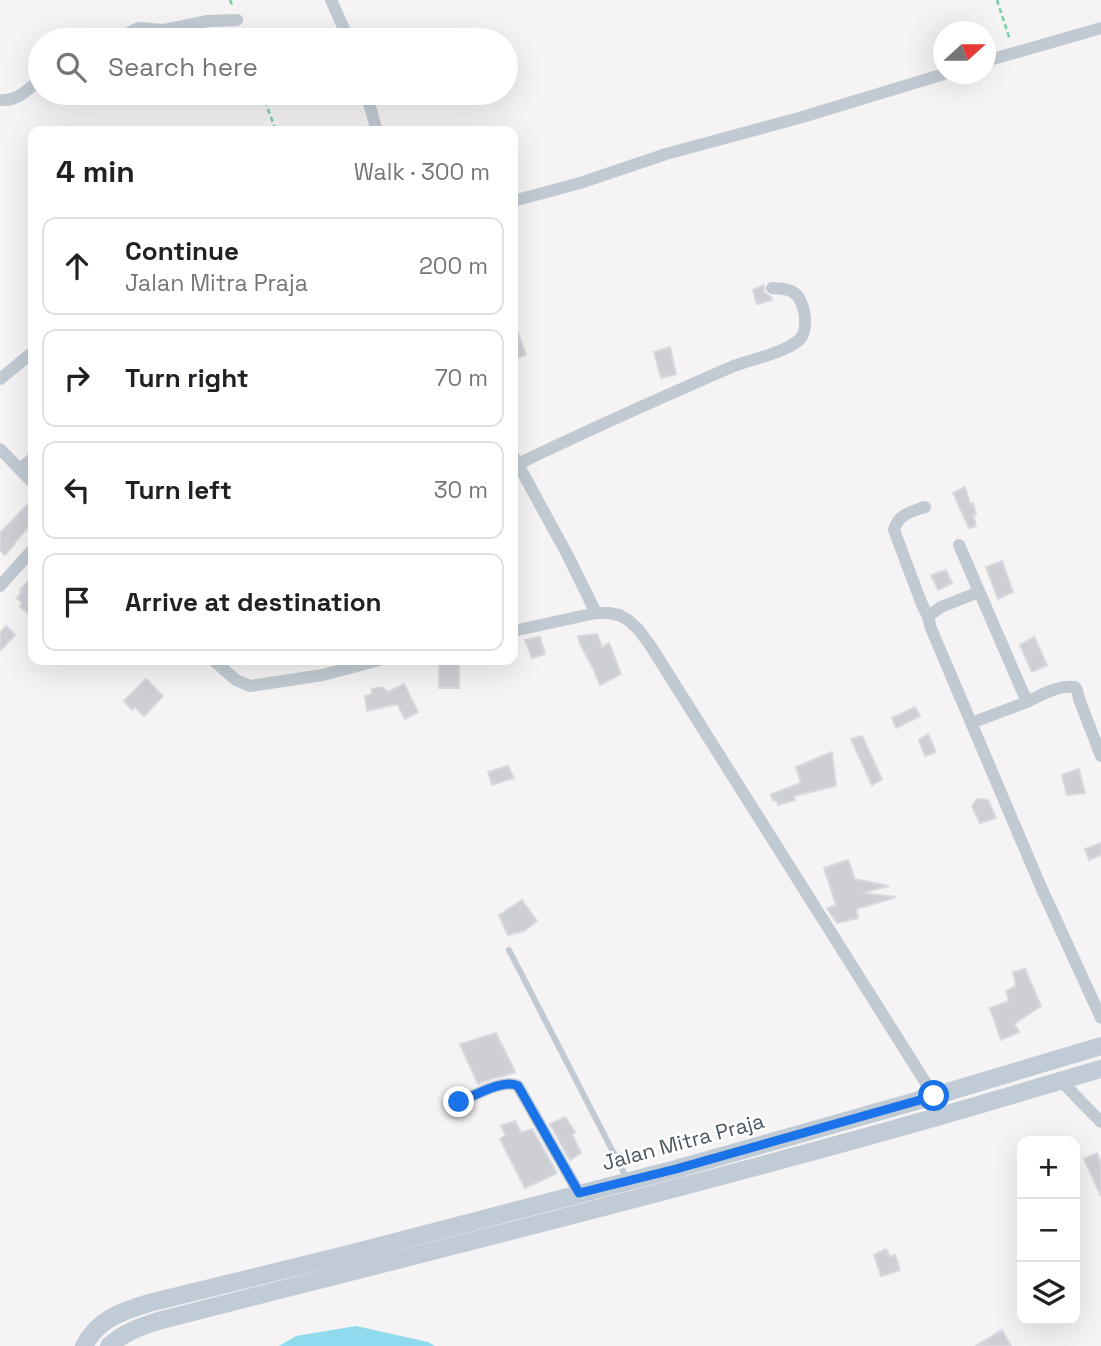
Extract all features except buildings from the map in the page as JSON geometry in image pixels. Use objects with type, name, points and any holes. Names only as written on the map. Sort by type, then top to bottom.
[{"type":"street","points":[[331,0],[344,28]]},
{"type":"street","points":[[173,28],[208,20],[237,20]]},
{"type":"street","points":[[996,58],[1101,28]]},
{"type":"street","points":[[518,200],[933,77]]},
{"type":"street","points":[[3,100],[16,98],[28,89]]},
{"type":"street","points":[[369,105],[376,126]]},
{"type":"street","points":[[518,458],[733,366],[799,341],[804,334],[806,323],[801,303],[791,291],[772,288]]},
{"type":"street","points":[[0,379],[28,356]]},
{"type":"street","points":[[0,449],[28,478]]},
{"type":"street","points":[[20,469],[28,462]]},
{"type":"street","points":[[518,464],[596,613]]},
{"type":"street","points":[[925,507],[902,516],[897,520],[894,530],[930,626],[971,723],[1101,1018]]},
{"type":"street","points":[[959,545],[1027,702]]},
{"type":"street","points":[[0,586],[28,555]]},
{"type":"street","points":[[929,619],[930,615],[941,607],[979,592]]},
{"type":"street","points":[[518,630],[596,613],[609,613],[628,620],[638,629],[946,1115]]},
{"type":"street","points":[[219,665],[236,680],[250,686],[323,675],[342,665]]},
{"type":"street","points":[[971,723],[1051,691],[1067,686],[1075,687],[1101,756]]},
{"type":"street","name":"Jalan Mitra Praja","points":[[84,1346],[91,1334],[104,1322],[133,1307],[676,1169],[1101,1046]]},
{"type":"street","name":"Jalan Mitra Praja","points":[[109,1346],[120,1336],[158,1321],[374,1268],[946,1115],[1101,1069]]},
{"type":"street","points":[[1060,1080],[1101,1122]]},
{"type":"street","points":[[459,1102],[502,1084],[518,1086],[579,1193]]},
{"type":"lane","points":[[509,950],[628,1181]]},
{"type":"path","points":[[997,0],[1013,53]]},
{"type":"path","points":[[266,105],[274,126]]},
{"type":"water","points":[[356,1326],[428,1342],[435,1346],[279,1346],[296,1336]]},
{"type":"route","points":[[459,1102],[502,1084],[514,1083],[518,1086],[579,1193],[676,1169],[934,1096]]}]
